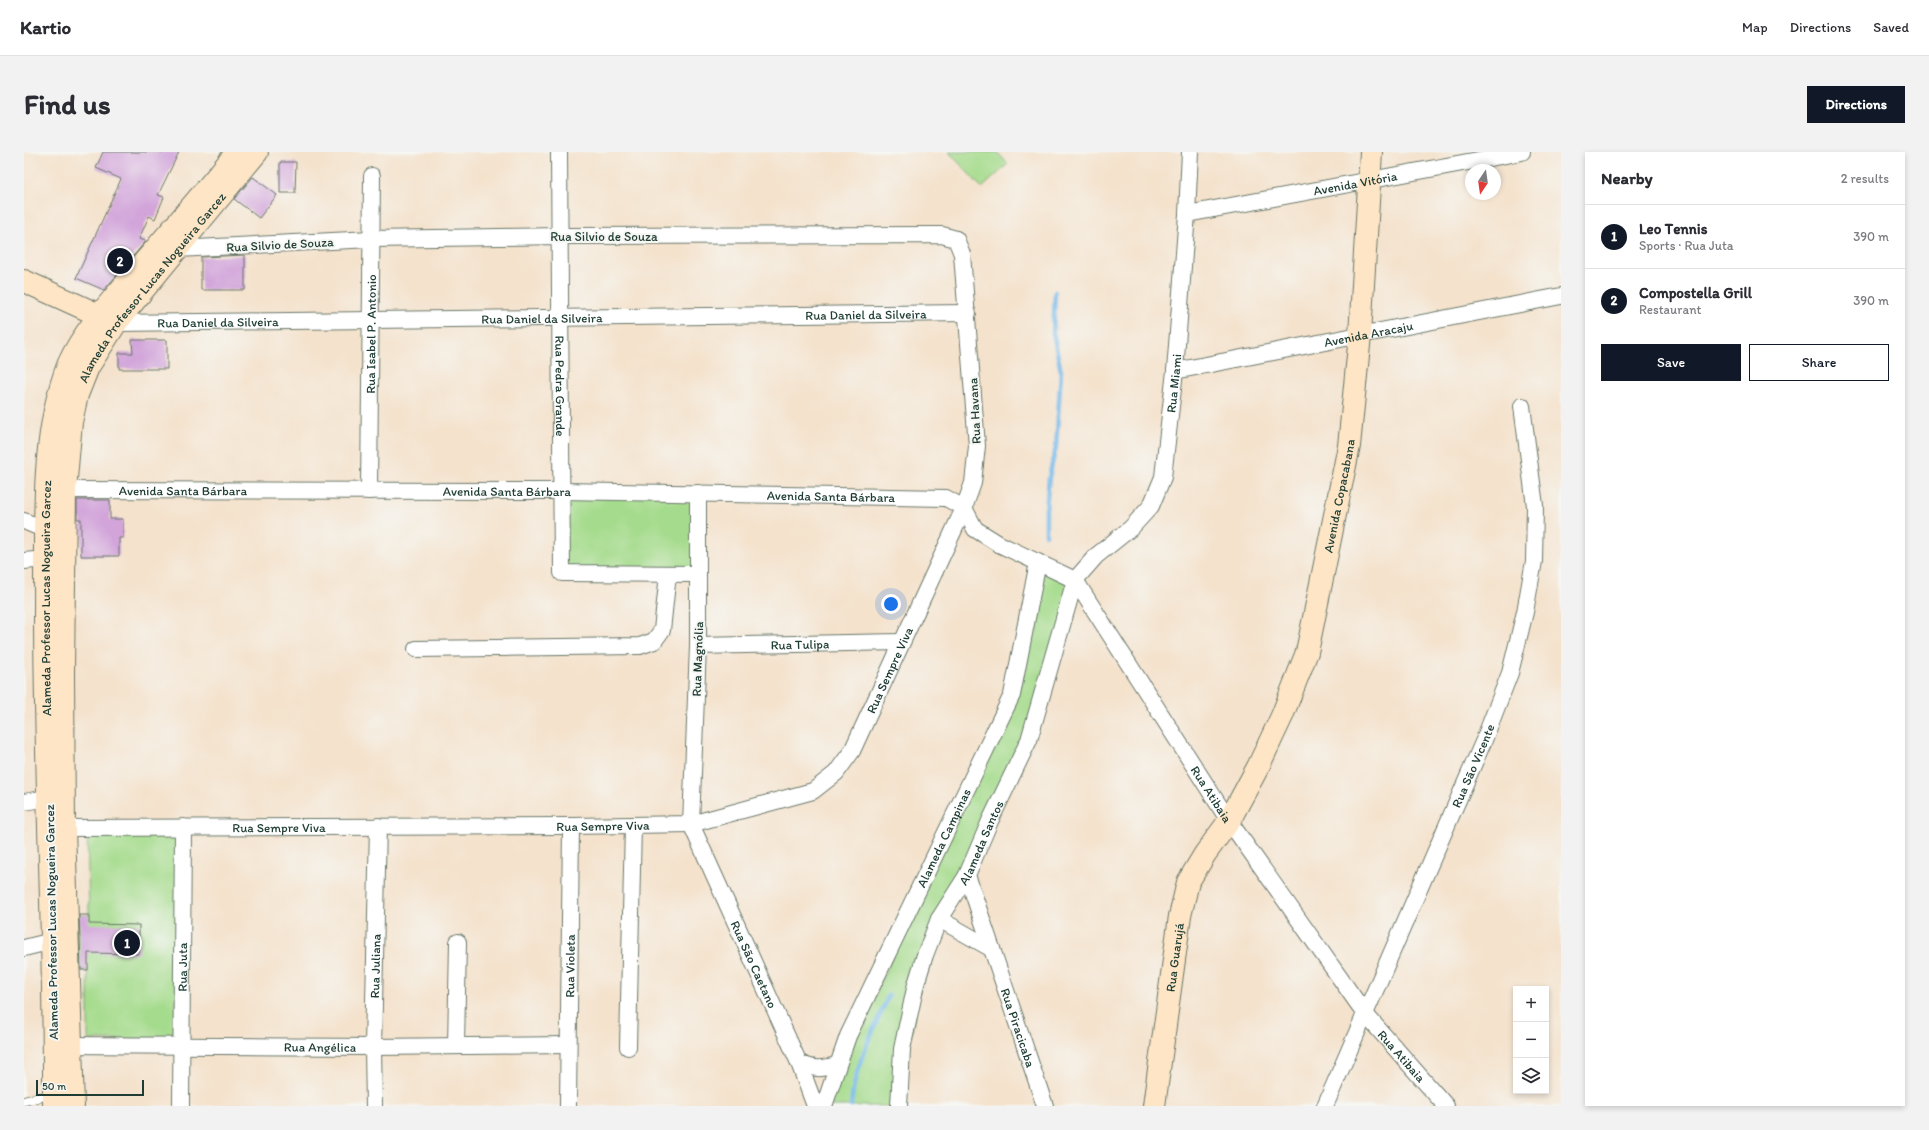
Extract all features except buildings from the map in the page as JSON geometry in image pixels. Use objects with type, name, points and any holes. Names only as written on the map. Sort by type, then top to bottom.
[{"type":"main road","name":"Alameda Professor Lucas Nogueira Garcez","points":[[108,319],[237,152]]},
{"type":"main road","name":"Alameda Professor Lucas Nogueira Garcez","points":[[73,1106],[62,1045],[52,941],[56,796],[56,490],[51,422],[59,391],[70,360],[177,249],[257,152]]},
{"type":"main road","name":"Avenida Copacabana","points":[[1229,821],[1282,716],[1307,652],[1349,446],[1360,335],[1371,152]]},
{"type":"main road","points":[[24,281],[108,319]]},
{"type":"main road","name":"Alameda Professor Lucas Nogueira Garcez","points":[[54,1100],[62,1045],[64,828],[56,796],[45,530],[56,490]]},
{"type":"main road","name":"Rua Guarujá","points":[[1154,1106],[1180,916],[1188,882],[1229,821]]},
{"type":"street","name":"Rua Pedra Grande","points":[[559,152],[561,236],[562,573],[668,574]]},
{"type":"street","name":"Rua Miami","points":[[1075,580],[1096,556],[1132,528],[1151,506],[1163,477],[1175,370],[1187,214],[1190,152]]},
{"type":"street","name":"Avenida Vitória","points":[[1187,214],[1522,152]]},
{"type":"street","name":"Rua Isabel P. Antonio","points":[[369,491],[372,176]]},
{"type":"street","name":"Rua Silvio de Souza","points":[[177,249],[371,238],[942,235],[956,239],[962,254],[968,313]]},
{"type":"street","name":"Avenida Aracaju","points":[[1175,370],[1561,296]]},
{"type":"street","name":"Rua Daniel da Silveira","points":[[108,319],[370,320],[968,313]]},
{"type":"street","name":"Rua Havana","points":[[964,508],[973,483],[977,446],[968,313]]},
{"type":"street","name":"Rua São Vicente","points":[[1325,1106],[1366,1015],[1477,755],[1510,673],[1525,612],[1534,560],[1535,506],[1531,465],[1522,406]]},
{"type":"street","name":"Avenida Santa Bárbara","points":[[56,490],[562,491],[698,493],[946,498],[964,508]]},
{"type":"street","name":"Rua Magnólia","points":[[691,824],[698,646],[698,493]]},
{"type":"street","points":[[964,508],[975,529],[999,544],[1075,580]]},
{"type":"street","name":"Rua Sempre Viva","points":[[64,828],[570,826],[691,824],[813,791],[836,773],[852,751],[964,508]]},
{"type":"street","points":[[24,521],[45,530]]},
{"type":"street","points":[[24,561],[46,559]]},
{"type":"street","name":"Alameda Campinas","points":[[824,1106],[848,1036],[1012,695],[1038,562]]},
{"type":"street","points":[[416,649],[640,646],[654,641],[662,630],[668,574],[698,574]]},
{"type":"street","name":"Rua Atibaia","points":[[1075,580],[1229,821],[1366,1015],[1446,1106]]},
{"type":"street","name":"Alameda Santos","points":[[899,1106],[902,1049],[914,991],[925,955],[939,919],[967,875],[990,821],[1029,740],[1075,580]]},
{"type":"street","name":"Rua Tulipa","points":[[698,646],[902,642]]},
{"type":"street","points":[[24,802],[56,796]]},
{"type":"street","name":"Rua São Caetano","points":[[691,824],[799,1063],[814,1106]]},
{"type":"street","points":[[628,1047],[633,825]]},
{"type":"street","name":"Rua Juliana","points":[[374,1106],[373,1047],[378,826]]},
{"type":"street","name":"Rua Violeta","points":[[568,1106],[570,826]]},
{"type":"street","name":"Rua Juta","points":[[181,1106],[183,827]]},
{"type":"street","name":"Rua Piracicaba","points":[[967,875],[1045,1106]]},
{"type":"street","points":[[939,919],[992,949]]},
{"type":"street","points":[[24,948],[52,941]]},
{"type":"street","points":[[456,1046],[458,942]]},
{"type":"street","name":"Rua Angélica","points":[[62,1045],[373,1047],[568,1045]]},
{"type":"street","points":[[799,1063],[812,1068],[824,1068],[837,1065]]},
{"type":"lane","points":[[24,1101],[54,1100]]},
{"type":"green space","points":[[949,152],[997,152],[1008,164],[982,188]]},
{"type":"green space","points":[[562,491],[698,493],[698,574],[562,573]]},
{"type":"green space","points":[[1038,562],[1075,580],[1029,740],[925,955],[899,1106],[824,1106],[998,725]]},
{"type":"green space","points":[[87,833],[178,833],[176,1041],[88,1040],[88,971],[77,970],[77,915],[89,915]]},
{"type":"waterway","points":[[1046,535],[1046,510],[1049,477],[1056,447],[1061,371],[1053,333],[1055,292]]},
{"type":"waterway","points":[[851,1106],[860,1063],[889,995]]},
{"type":"place","name":"Compostella Grill","points":[[120,261]]},
{"type":"place","name":"Leo Tennis","points":[[127,943]]}]
